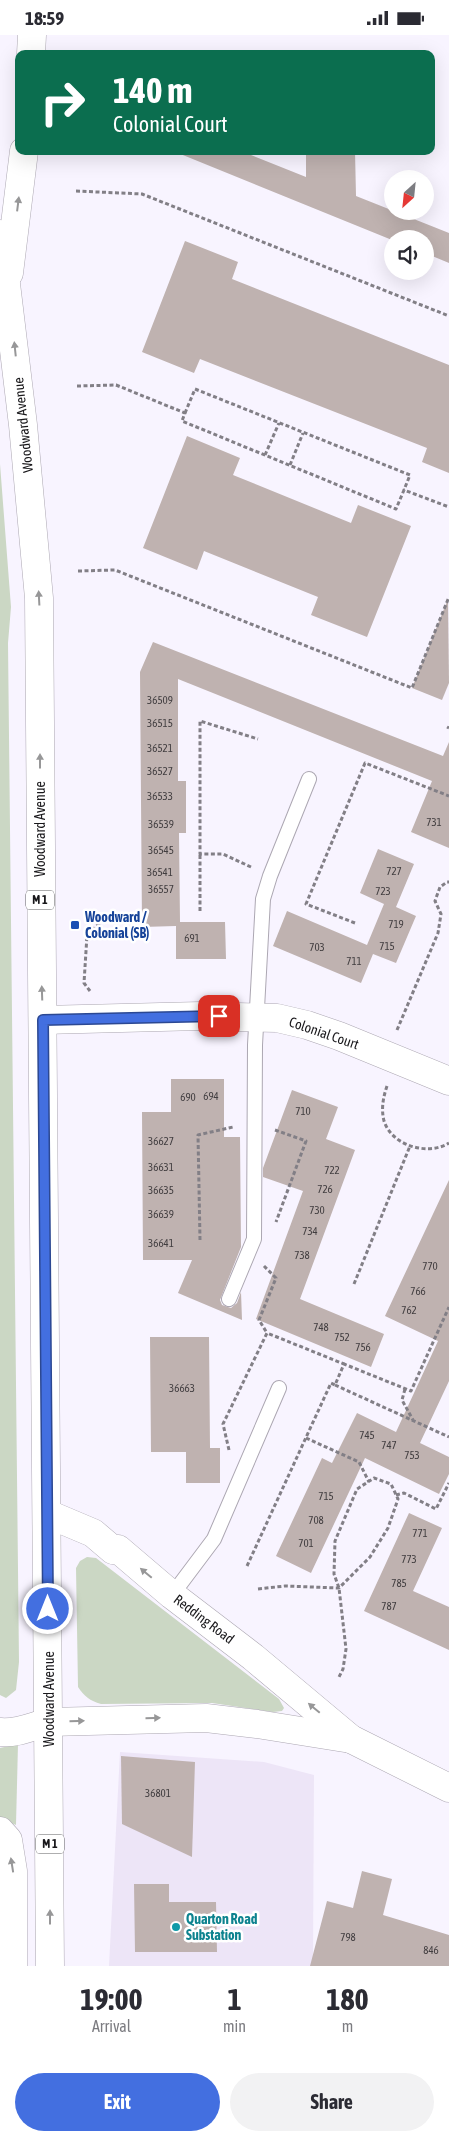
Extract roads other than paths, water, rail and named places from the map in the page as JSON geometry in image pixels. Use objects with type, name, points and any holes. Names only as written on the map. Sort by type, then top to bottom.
[{"type":"main road","points":[[31,50],[32,35]]},
{"type":"main road","points":[[8,287],[24,155]]},
{"type":"main road","name":"Woodward Avenue","points":[[0,234],[8,287],[23,425],[39,598],[40,916],[43,1020],[48,1514],[50,1966]]},
{"type":"main road","name":"Colonial Court","points":[[43,1020],[256,1016],[277,1018],[307,1025],[449,1081]]},
{"type":"main road","name":"Redding Road","points":[[48,1514],[93,1533],[113,1550],[118,1549],[172,1595],[254,1657],[351,1739],[449,1788]]},
{"type":"main road","name":"Redding Road","points":[[0,1732],[16,1733],[31,1726],[49,1722],[206,1718],[257,1723],[351,1739]]},
{"type":"main road","points":[[0,1831],[8,1840],[13,1871],[13,1966]]},
{"type":"lane","points":[[229,1299],[254,1239],[256,1016],[263,899],[270,876],[309,779]]},
{"type":"lane","points":[[172,1595],[214,1539],[279,1388]]},
{"type":"place","name":"Woodward / Colonial (SB)","points":[[75,925]]},
{"type":"place","name":"Quarton Road Substation","points":[[176,1927]]}]
